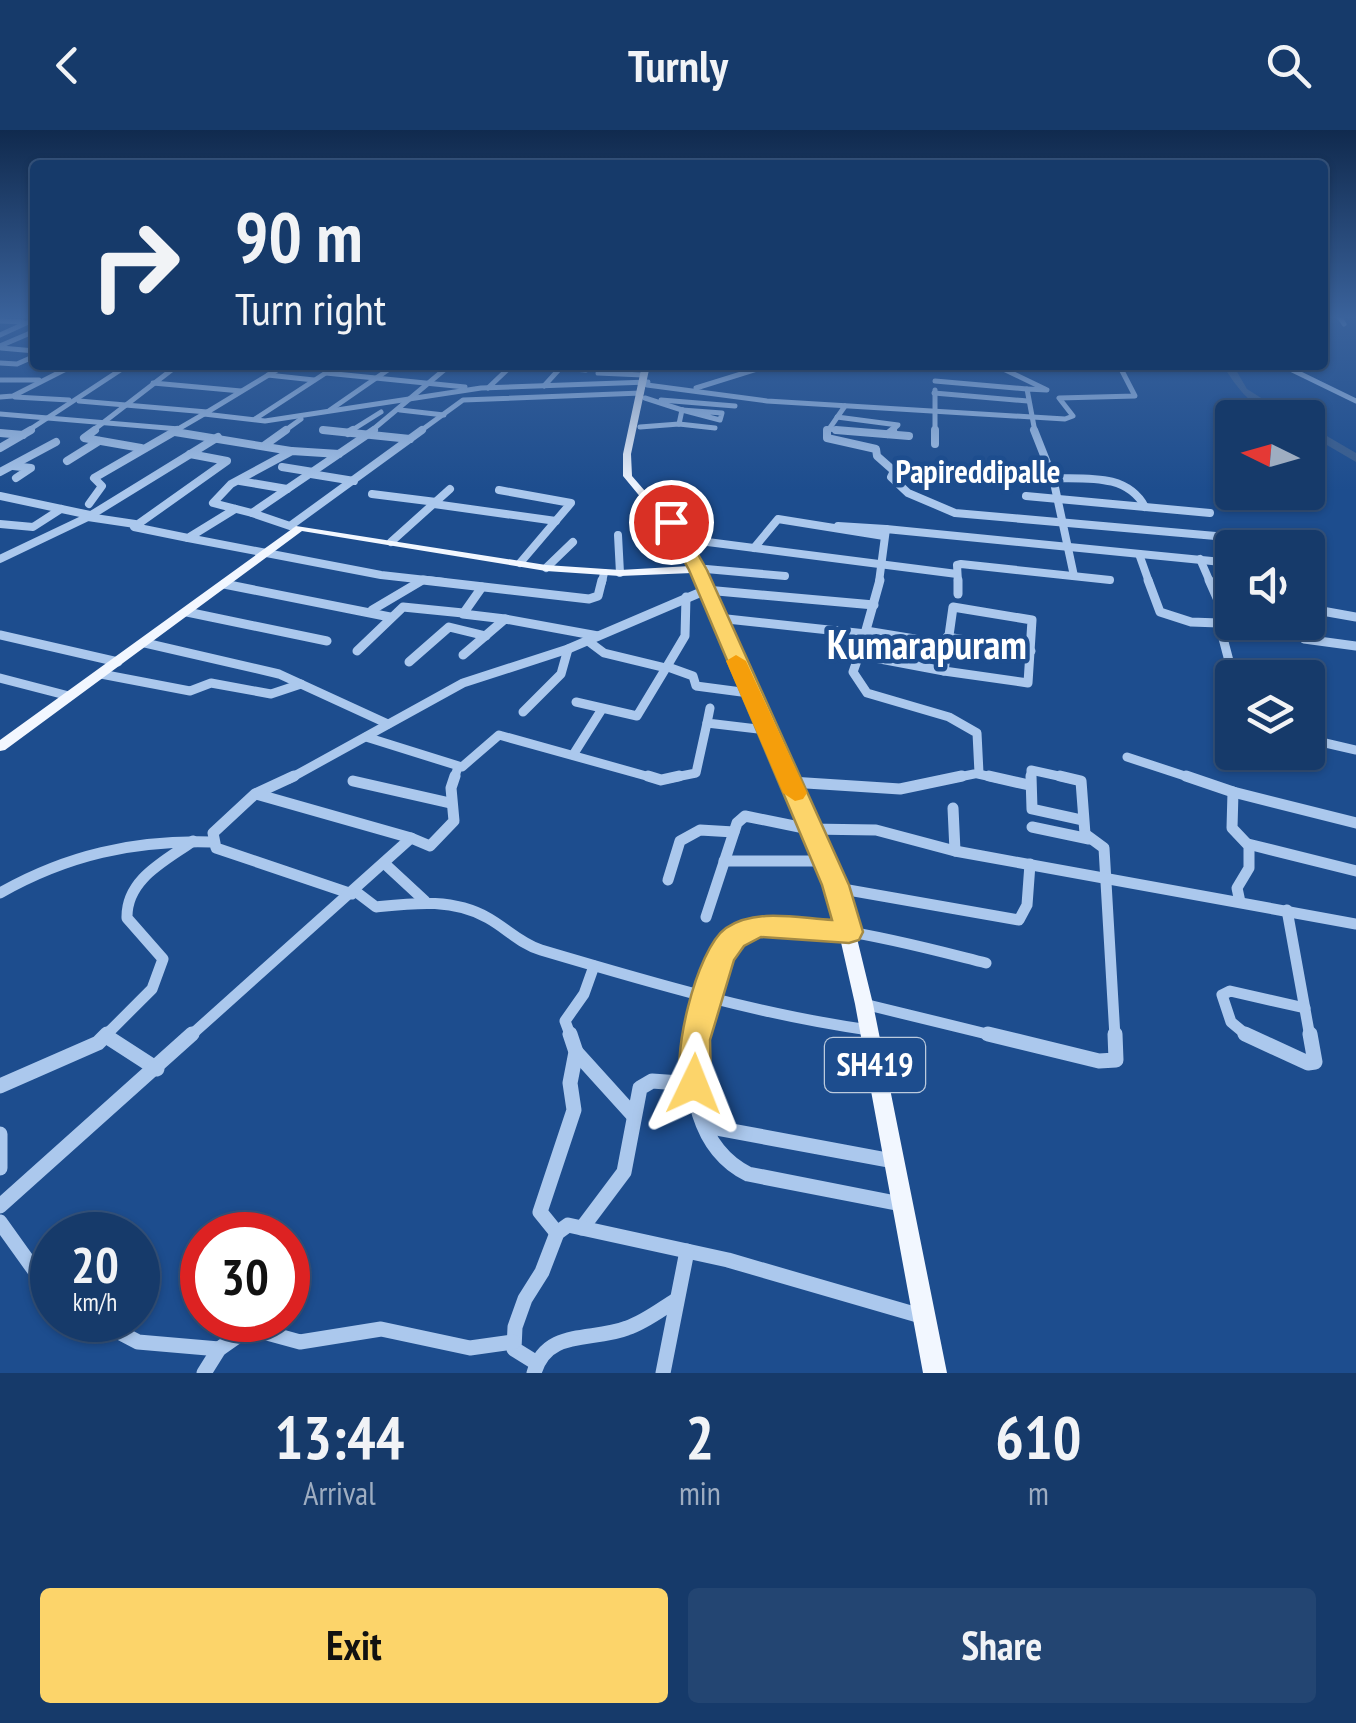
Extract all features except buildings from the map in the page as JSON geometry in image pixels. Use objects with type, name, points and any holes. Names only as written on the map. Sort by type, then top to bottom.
[{"type":"main road","name":"SH419","points":[[647,383],[634,466],[639,480],[681,522],[692,540],[750,693],[837,888],[864,1004],[936,1373]]},
{"type":"main road","name":"SH419","points":[[647,383],[627,454],[628,476],[678,530],[702,569]]},
{"type":"main road","points":[[0,747],[187,612],[295,527],[546,568],[620,574],[702,569]]},
{"type":"main road","name":"SH419","points":[[711,590],[786,756],[787,774]]},
{"type":"street","points":[[12,396],[55,374]]},
{"type":"street","points":[[69,400],[113,374]]},
{"type":"street","points":[[141,448],[84,438],[164,374]]},
{"type":"street","points":[[254,420],[324,374]]},
{"type":"street","points":[[336,374],[484,388],[647,383],[694,392],[934,414],[959,409],[1071,418],[1059,398],[1013,374]]},
{"type":"street","points":[[328,411],[381,374]]},
{"type":"street","points":[[252,513],[367,435],[438,374]]},
{"type":"street","points":[[1,396],[126,403],[254,420],[302,418],[484,388],[501,374]]},
{"type":"street","points":[[544,386],[555,374]]},
{"type":"street","points":[[575,385],[584,374]]},
{"type":"street","points":[[620,374],[735,406]]},
{"type":"street","points":[[694,392],[745,374]]},
{"type":"street","points":[[1059,398],[1134,396],[1123,374]]},
{"type":"street","points":[[1301,374],[1356,401]]},
{"type":"street","points":[[90,504],[102,486],[94,478],[268,375],[315,380]]},
{"type":"street","points":[[935,444],[936,378],[1047,390]]},
{"type":"street","points":[[0,380],[43,380]]},
{"type":"street","points":[[152,382],[242,391]]},
{"type":"street","points":[[292,451],[239,480],[213,503],[295,527],[466,400],[647,383],[681,410],[716,420],[722,413],[681,410]]},
{"type":"street","points":[[1027,389],[1029,416],[1052,478],[1074,576]]},
{"type":"street","points":[[934,393],[1028,401]]},
{"type":"street","points":[[2,445],[79,401]]},
{"type":"street","points":[[826,429],[845,406]]},
{"type":"street","points":[[400,410],[444,414]]},
{"type":"street","points":[[679,424],[681,410]]},
{"type":"street","points":[[347,422],[381,412]]},
{"type":"street","points":[[0,414],[104,420],[292,451],[339,454]]},
{"type":"street","points":[[836,417],[898,426],[888,434]]},
{"type":"street","points":[[265,445],[302,418]]},
{"type":"street","points":[[347,434],[362,420]]},
{"type":"street","points":[[640,427],[679,424],[715,428]]},
{"type":"street","points":[[826,429],[909,436]]},
{"type":"street","points":[[826,429],[830,440],[876,449],[876,456],[894,470],[892,477],[905,491],[950,512],[1215,536]]},
{"type":"street","points":[[323,430],[411,439]]},
{"type":"street","points":[[0,434],[24,435]]},
{"type":"street","points":[[3,556],[89,516],[218,437]]},
{"type":"street","points":[[67,461],[99,440]]},
{"type":"street","points":[[0,472],[56,442]]},
{"type":"street","points":[[136,524],[227,460],[190,454]]},
{"type":"street","points":[[12,466],[32,468],[16,478]]},
{"type":"street","points":[[282,467],[355,481]]},
{"type":"street","points":[[1052,478],[1128,484],[1140,492],[1145,507]]},
{"type":"street","points":[[239,480],[287,489]]},
{"type":"street","points":[[391,542],[450,489]]},
{"type":"street","points":[[499,490],[571,502],[520,563]]},
{"type":"street","points":[[372,494],[556,521]]},
{"type":"street","points":[[0,496],[263,554],[422,580],[593,599],[598,596],[604,573]]},
{"type":"street","points":[[1026,496],[1210,513]]},
{"type":"street","points":[[188,538],[235,508]]},
{"type":"street","points":[[0,524],[33,526],[62,509]]},
{"type":"street","points":[[280,523],[291,515]]},
{"type":"street","points":[[754,548],[775,519],[885,533],[1215,561]]},
{"type":"street","points":[[885,533],[874,605],[853,672],[867,692],[942,715],[976,733],[978,774]]},
{"type":"street","points":[[618,535],[620,574]]},
{"type":"street","points":[[692,540],[957,574]]},
{"type":"street","points":[[546,568],[572,542]]},
{"type":"street","points":[[1140,554],[1160,612],[1191,622],[1215,623]]},
{"type":"street","points":[[1200,559],[1215,593]]},
{"type":"street","points":[[958,594],[961,564],[1110,580]]},
{"type":"street","points":[[702,569],[785,576]]},
{"type":"street","points":[[372,610],[422,580]]},
{"type":"street","points":[[224,584],[372,610],[390,618]]},
{"type":"street","points":[[463,613],[482,587]]},
{"type":"street","points":[[211,842],[224,818],[255,794],[463,684],[568,649],[686,597],[711,590],[874,605]]},
{"type":"street","points":[[576,702],[637,716],[685,638],[690,618],[686,597]]},
{"type":"street","points":[[1325,600],[1356,616]]},
{"type":"street","points":[[859,655],[944,672],[1024,685],[1028,683],[1032,620],[966,606],[953,607],[944,672]]},
{"type":"street","points":[[357,651],[404,607],[463,613],[593,639],[604,653],[667,667],[692,676],[696,686],[750,693]]},
{"type":"street","points":[[187,612],[326,640]]},
{"type":"street","points":[[463,655],[505,619]]},
{"type":"street","points":[[727,619],[1031,652]]},
{"type":"street","points":[[409,662],[452,626],[486,636]]},
{"type":"street","points":[[0,635],[118,662]]},
{"type":"street","points":[[1311,640],[1356,646]]},
{"type":"street","points":[[144,643],[279,674],[388,724]]},
{"type":"street","points":[[523,712],[562,674],[568,649]]},
{"type":"street","points":[[100,674],[190,691],[212,684],[271,694],[301,684]]},
{"type":"street","points":[[0,678],[68,696]]},
{"type":"street","points":[[0,690],[15,682]]},
{"type":"street","points":[[572,755],[602,708]]},
{"type":"street","points":[[366,738],[458,767],[465,766],[496,735],[662,780],[696,773],[710,708]]},
{"type":"street","points":[[707,723],[766,730]]},
{"type":"street","points":[[1325,743],[1356,750]]},
{"type":"street","points":[[1127,757],[1233,792],[1356,823]]},
{"type":"street","points":[[255,794],[411,838],[426,846],[433,845],[454,821],[450,803],[458,767]]},
{"type":"street","points":[[1082,820],[1032,809],[1029,785],[1033,770],[1079,778],[1082,820],[1090,839]]},
{"type":"street","points":[[787,774],[900,789],[978,774],[1029,785]]},
{"type":"street","points":[[353,781],[450,803]]},
{"type":"street","points":[[1233,792],[1232,828],[1248,844],[1356,871]]},
{"type":"street","points":[[953,808],[955,851]]},
{"type":"street","points":[[706,917],[734,832],[746,816],[809,829],[876,830],[955,851],[1356,924]]},
{"type":"street","points":[[864,1004],[1099,1061],[1116,1060],[1104,848],[1090,839],[1032,827]]},
{"type":"street","points":[[668,880],[680,841],[700,830],[734,832]]},
{"type":"street","points":[[0,1206],[411,838]]},
{"type":"street","points":[[0,890],[105,848],[139,841],[211,842],[216,848],[353,892],[369,904],[384,908],[426,901],[486,916],[531,948],[792,1018],[869,1030]]},
{"type":"street","points":[[0,1086],[83,1052],[106,1036],[152,989],[161,970],[158,950],[126,918],[126,898],[133,887],[193,841]]},
{"type":"street","points":[[1240,902],[1237,888],[1249,868],[1248,844]]},
{"type":"street","points":[[724,862],[824,861]]},
{"type":"street","points":[[385,864],[426,901]]},
{"type":"street","points":[[837,888],[1019,920],[1027,905],[1030,864]]},
{"type":"street","points":[[1287,910],[1315,1062],[1308,1064],[1243,1036],[1229,1021],[1222,995],[1230,991],[1305,1008]]},
{"type":"street","points":[[900,1204],[735,1170],[716,1153],[694,1084],[694,1040],[726,946],[745,930],[773,926],[849,932],[986,963]]},
{"type":"street","points":[[594,966],[584,994],[565,1022],[576,1052],[633,1114]]},
{"type":"street","points":[[106,1036],[157,1069]]},
{"type":"street","points":[[557,1233],[543,1220],[540,1202],[551,1183],[574,1110],[570,1083],[576,1052]]},
{"type":"street","points":[[582,1228],[624,1172],[636,1096],[645,1084],[694,1084]]},
{"type":"street","points":[[706,1126],[893,1161]]},
{"type":"street","points":[[0,1134],[0,1168]]},
{"type":"street","points":[[0,1222],[30,1264]]},
{"type":"street","points":[[676,1300],[620,1331],[574,1335],[554,1343],[534,1367],[514,1350],[525,1299],[542,1272],[557,1233],[568,1226],[687,1251],[924,1316]]},
{"type":"street","points":[[663,1373],[687,1251]]},
{"type":"street","points":[[204,1373],[219,1349],[249,1328],[300,1342],[380,1329],[470,1348],[513,1342]]},
{"type":"street","points":[[144,1342],[173,1348],[219,1349]]},
{"type":"waterway","points":[[1233,374],[1243,391],[1258,400]]},
{"type":"waterway","points":[[1325,439],[1356,458]]},
{"type":"slow traffic","points":[[736,661],[795,793]]},
{"type":"district","name":"Papireddipalle","points":[[978,472]]},
{"type":"district","name":"Kumarapuram","points":[[927,645]]},
{"type":"route","points":[[671,522],[698,570],[836,885],[849,932],[758,926],[734,938],[721,956],[712,994],[694,1040],[694,1084]]}]
